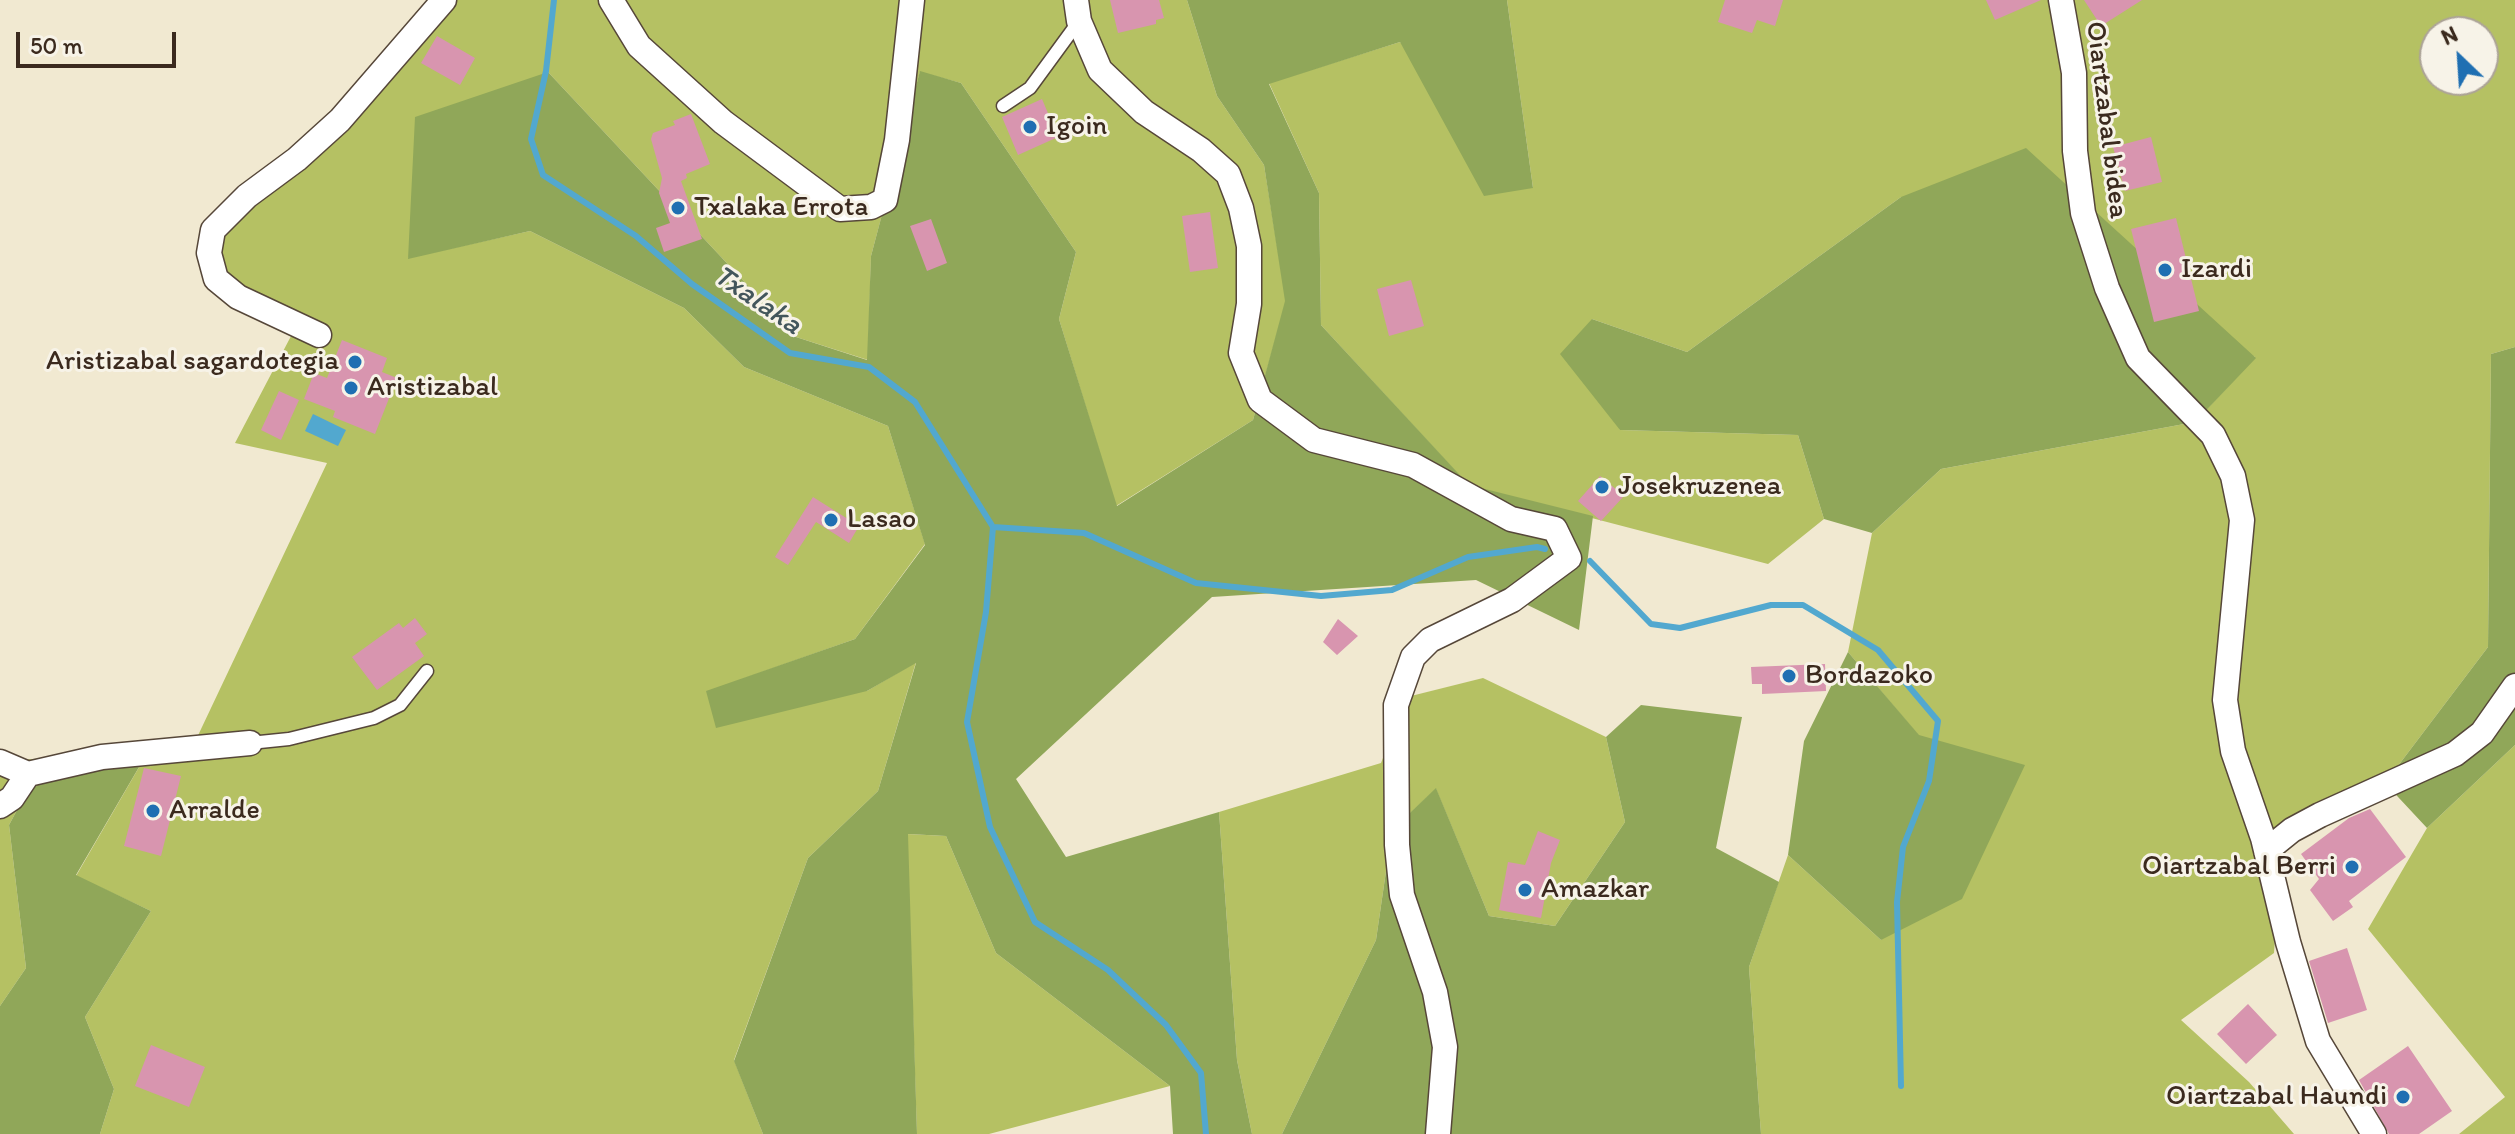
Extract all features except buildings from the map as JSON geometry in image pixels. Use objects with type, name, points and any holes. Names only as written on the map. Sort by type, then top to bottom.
[{"type":"street","points":[[319,335],[238,297],[216,279],[209,253],[213,230],[247,196],[297,159],[340,120],[444,0]]},
{"type":"street","points":[[611,0],[639,46],[723,122],[840,209],[871,207],[885,200],[897,140],[912,0]]},
{"type":"street","name":"Oiartzabal bidea","points":[[2061,0],[2074,73],[2075,151],[2083,213],[2107,288],[2138,358],[2213,435],[2233,476],[2242,520],[2225,700],[2233,751],[2266,851],[2288,942],[2318,1041],[2374,1134]]},
{"type":"street","points":[[1077,11],[1100,70],[1144,112],[1201,150],[1228,174],[1241,208],[1249,246],[1249,304],[1241,353],[1260,400],[1314,440],[1413,465],[1511,519],[1555,529],[1569,558],[1512,600],[1430,640],[1413,657],[1396,705],[1397,845],[1402,895],[1435,992],[1445,1047],[1438,1134]]},
{"type":"street","points":[[2266,851],[2306,822],[2429,767],[2469,745],[2497,714],[2515,686]]},
{"type":"street","points":[[0,762],[28,774],[102,757],[250,743]]},
{"type":"street","points":[[0,806],[12,798],[28,774]]},
{"type":"lane","points":[[1003,106],[1030,88],[1077,11]]},
{"type":"lane","points":[[250,743],[289,739],[374,718],[400,705],[427,671]]},
{"type":"green space","points":[[435,0],[1187,0],[1217,96],[1264,165],[1286,301],[1253,420],[1116,506],[1059,319],[1076,252],[961,83],[920,72],[871,256],[868,360],[796,337],[548,72],[408,258],[530,231],[684,308],[744,367],[888,426],[925,544],[855,639],[706,692],[867,691],[916,662],[878,791],[808,858],[734,1060],[763,1134],[100,1134],[114,1089],[85,1017],[151,911],[76,876],[149,750],[193,746],[327,463],[235,443],[301,317],[228,281],[220,260],[223,236]]},
{"type":"green space","points":[[1187,0],[1507,0],[1533,188],[1484,196],[1400,42],[1269,84],[1319,193],[1321,325],[1469,485],[1593,516],[1579,630],[1476,580],[1212,597],[1016,779],[1066,857],[1219,812],[1237,1060],[1252,1134],[1173,1134],[1170,1086],[996,953],[946,836],[908,834],[917,1134],[763,1134],[734,1061],[808,858],[878,791],[916,663],[867,691],[716,728],[706,691],[855,639],[925,545],[888,426],[744,367],[684,308],[530,231],[408,259],[415,117],[548,72],[796,337],[867,360],[871,256],[920,71],[961,83],[1076,252],[1059,319],[1117,506],[1253,420],[1285,301],[1264,165],[1217,96]]},
{"type":"green space","points":[[1507,0],[2515,0],[2515,347],[2491,354],[2488,647],[2385,783],[2282,831],[2274,953],[2181,1020],[2249,1082],[2294,1134],[1761,1134],[1749,967],[1788,855],[1881,940],[2024,766],[1919,736],[1848,652],[1872,533],[1941,469],[2195,422],[2255,357],[1901,197],[1687,352],[1592,319],[1620,430],[1798,435],[1824,519],[1768,564],[1469,486],[1321,325],[1319,193],[1269,83],[1400,42],[1533,188]]},
{"type":"green space","points":[[2026,148],[2256,358],[2195,422],[1941,469],[1872,533],[1824,519],[1798,435],[1620,430],[1560,354],[1592,319],[1687,352],[1901,197]]},
{"type":"green space","points":[[2515,347],[2515,745],[2427,828],[2385,783],[2488,647],[2491,354]]},
{"type":"green space","points":[[1848,652],[1919,735],[2025,765],[1962,899],[1881,940],[1788,855],[1804,741]]},
{"type":"green space","points":[[1483,678],[1606,737],[1625,822],[1555,926],[1489,916],[1436,789],[1392,830],[1376,940],[1282,1134],[1252,1134],[1237,1060],[1219,812],[1381,763],[1407,697]]},
{"type":"green space","points":[[1641,705],[1742,717],[1716,848],[1779,882],[1749,967],[1761,1134],[1282,1134],[1376,940],[1392,830],[1436,788],[1489,916],[1555,926],[1625,822],[1606,737]]},
{"type":"green space","points":[[2515,745],[2515,1134],[2459,1134],[2505,1097],[2368,929],[2427,828]]},
{"type":"green space","points":[[149,750],[76,875],[151,911],[85,1017],[114,1089],[100,1134],[0,1134],[0,1006],[26,968],[9,825],[45,758]]},
{"type":"green space","points":[[0,754],[8,761],[45,758],[9,825],[26,968],[0,1006]]},
{"type":"green space","points":[[907,834],[946,836],[996,953],[1170,1086],[989,1134],[917,1134]]},
{"type":"water","points":[[313,414],[346,430],[338,446],[305,431]]},
{"type":"waterway","name":"Txalaka","points":[[554,0],[546,71],[531,139],[543,175],[636,236],[692,284],[790,353],[869,367],[915,402],[993,527],[986,612],[967,722],[990,827],[1035,922],[1108,970],[1166,1025],[1201,1073],[1206,1134]]},
{"type":"waterway","points":[[993,527],[1084,533],[1196,583],[1321,596],[1392,590],[1468,557],[1537,547],[1545,549]]},
{"type":"waterway","points":[[1590,561],[1651,624],[1680,628],[1771,605],[1803,605],[1878,650],[1938,721],[1929,781],[1903,847],[1897,902],[1901,1086]]},
{"type":"place","name":"Igoin","points":[[1030,127]]},
{"type":"place","name":"Txalaka Errota","points":[[678,208]]},
{"type":"place","name":"Izardi","points":[[2165,270]]},
{"type":"place","name":"Aristizabal sagardotegia","points":[[355,362]]},
{"type":"place","name":"Aristizabal","points":[[351,388]]},
{"type":"place","name":"Josekruzenea","points":[[1602,487]]},
{"type":"place","name":"Lasao","points":[[831,520]]},
{"type":"place","name":"Bordazoko","points":[[1789,676]]},
{"type":"place","name":"Arralde","points":[[153,811]]},
{"type":"place","name":"Oiartzabal Berri","points":[[2352,867]]},
{"type":"place","name":"Amazkar","points":[[1525,890]]},
{"type":"place","name":"Oiartzabal Haundi","points":[[2403,1097]]}]
